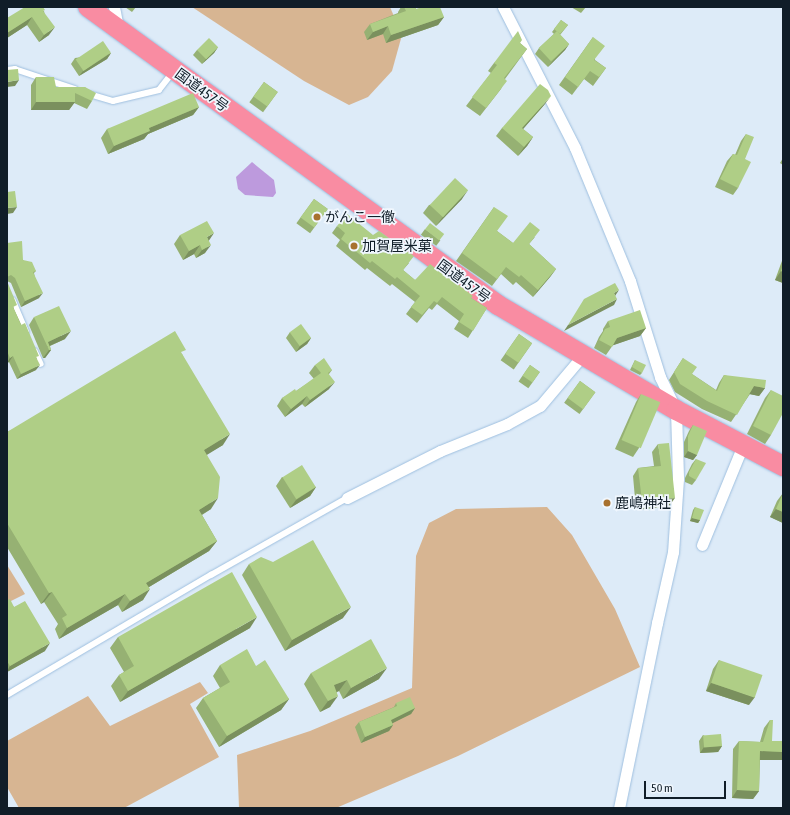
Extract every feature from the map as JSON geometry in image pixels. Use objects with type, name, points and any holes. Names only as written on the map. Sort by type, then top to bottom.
[{"type":"highway","name":"国道457号","points":[[88,7],[498,305],[676,410],[783,466]]},
{"type":"street","points":[[114,7],[118,29]]},
{"type":"street","points":[[504,7],[575,148],[630,281],[660,377],[676,410],[678,480],[673,552],[657,622],[619,808]]},
{"type":"street","points":[[347,498],[440,451],[507,424],[540,406],[583,355]]},
{"type":"street","points":[[702,545],[743,445]]},
{"type":"lane","points":[[7,70],[15,69],[113,101],[159,90],[175,70]]},
{"type":"lane","points":[[10,292],[28,335]]},
{"type":"lane","points":[[31,342],[41,364]]},
{"type":"lane","points":[[7,695],[211,575],[347,498]]},
{"type":"shaded area","points":[[192,7],[390,7],[402,35],[392,71],[368,97],[349,105],[304,81]]},
{"type":"shaded area","points":[[252,162],[274,180],[276,193],[273,197],[245,195],[238,189],[236,177]]},
{"type":"shaded area","points":[[547,507],[572,535],[615,609],[640,667],[458,756],[336,808],[239,808],[237,755],[310,731],[412,688],[416,556],[429,523],[456,509]]},
{"type":"shaded area","points":[[7,565],[25,594],[7,603]]},
{"type":"shaded area","points":[[200,682],[208,693],[190,704],[219,757],[124,808],[19,808],[7,787],[7,741],[88,696],[110,726]]},
{"type":"building","points":[[25,7],[43,7],[45,10],[43,11],[55,27],[44,35],[32,17],[7,33],[7,18]]},
{"type":"building","points":[[404,7],[416,7],[416,9],[422,7],[440,7],[444,17],[391,35],[388,26],[373,32],[370,24],[406,11]]},
{"type":"building","points":[[561,20],[568,25],[560,34],[554,29]]},
{"type":"building","points":[[518,31],[522,40],[520,43],[527,49],[504,78],[507,81],[486,108],[472,97],[497,65],[494,63]]},
{"type":"building","points":[[557,31],[569,44],[551,61],[539,48]]},
{"type":"building","points":[[593,37],[605,46],[594,60],[606,68],[599,77],[590,71],[578,87],[565,77]]},
{"type":"building","points":[[209,38],[218,47],[206,59],[197,50]]},
{"type":"building","points":[[103,41],[111,53],[83,71],[76,59]]},
{"type":"building","points":[[18,69],[19,80],[7,82],[7,70]]},
{"type":"building","points":[[36,77],[54,77],[56,87],[85,87],[96,93],[92,101],[75,93],[75,102],[36,102]]},
{"type":"building","points":[[264,82],[278,92],[267,107],[253,97]]},
{"type":"building","points":[[540,84],[548,90],[551,96],[522,128],[533,137],[524,147],[502,128]]},
{"type":"building","points":[[193,93],[199,107],[149,128],[150,131],[114,146],[107,129]]},
{"type":"building","points":[[746,134],[754,137],[745,159],[751,162],[738,188],[720,179],[733,154],[737,155]]},
{"type":"building","points":[[455,178],[468,190],[443,217],[430,205]]},
{"type":"building","points":[[15,191],[17,207],[7,208],[7,192]]},
{"type":"building","points":[[314,199],[328,209],[314,228],[300,218]]},
{"type":"building","points":[[494,207],[508,216],[497,231],[513,243],[530,222],[540,230],[529,244],[556,269],[538,290],[521,275],[519,277],[506,267],[497,279],[462,253]]},
{"type":"building","points":[[347,214],[373,235],[379,231],[414,256],[403,270],[415,280],[430,264],[439,271],[441,269],[473,296],[471,298],[487,308],[473,331],[459,322],[464,314],[442,297],[437,303],[434,301],[422,315],[411,307],[420,296],[397,277],[395,279],[372,261],[370,263],[341,239],[345,233],[337,226]]},
{"type":"building","points":[[207,221],[214,233],[207,237],[211,245],[202,250],[200,245],[189,251],[180,235]]},
{"type":"building","points":[[430,223],[444,234],[439,240],[425,229]]},
{"type":"building","points":[[22,241],[23,260],[32,262],[36,271],[33,272],[43,293],[25,301],[15,278],[11,275],[7,277],[7,243]]},
{"type":"building","points":[[7,281],[17,305],[13,307],[21,325],[25,323],[39,356],[36,357],[40,365],[21,374],[13,356],[10,358],[7,351]]},
{"type":"building","points":[[615,283],[619,290],[614,293],[617,299],[568,325],[584,299]]},
{"type":"building","points":[[59,306],[71,331],[48,342],[51,350],[49,350],[34,317]]},
{"type":"building","points":[[640,310],[646,328],[617,338],[612,347],[599,340],[605,329],[610,327],[608,321]]},
{"type":"building","points":[[301,324],[311,338],[300,346],[290,332]]},
{"type":"building","points":[[175,331],[186,350],[181,352],[230,434],[204,450],[220,477],[218,498],[199,510],[217,541],[146,583],[150,589],[130,601],[125,594],[67,628],[62,618],[67,615],[52,592],[49,593],[7,523],[7,432]]},
{"type":"building","points":[[519,334],[532,343],[518,363],[505,354]]},
{"type":"building","points":[[324,358],[332,370],[328,373],[335,382],[310,400],[307,396],[291,409],[282,398],[295,389],[296,391],[321,373],[315,365]]},
{"type":"building","points":[[683,358],[697,367],[692,374],[717,391],[724,375],[766,380],[765,388],[754,386],[737,415],[707,401],[680,384],[674,372]]},
{"type":"building","points":[[635,360],[646,365],[642,373],[632,367]]},
{"type":"building","points":[[530,365],[540,372],[532,383],[523,376]]},
{"type":"building","points":[[580,381],[595,392],[583,409],[568,398]]},
{"type":"building","points":[[771,390],[783,396],[783,413],[771,435],[753,426]]},
{"type":"building","points":[[641,394],[660,402],[641,448],[621,440]]},
{"type":"building","points":[[693,425],[707,431],[697,455],[688,451],[688,436]]},
{"type":"building","points":[[669,443],[675,498],[642,501],[638,468],[661,466],[658,444]]},
{"type":"building","points":[[696,459],[706,463],[696,480],[689,476],[689,472]]},
{"type":"building","points":[[302,465],[316,487],[296,499],[282,477]]},
{"type":"building","points":[[783,493],[783,512],[776,509]]},
{"type":"building","points":[[695,507],[704,510],[700,520],[692,518]]},
{"type":"building","points":[[313,540],[351,607],[292,640],[249,564],[261,557],[273,562]]},
{"type":"building","points":[[232,572],[257,617],[128,691],[119,675],[134,666],[118,637]]},
{"type":"building","points":[[10,599],[14,607],[25,601],[50,643],[10,666],[7,661],[7,600]]},
{"type":"building","points":[[371,639],[387,668],[351,688],[347,680],[334,685],[338,696],[328,701],[311,673]]},
{"type":"building","points":[[247,649],[256,666],[265,660],[289,699],[227,736],[203,698],[230,682],[220,665]]},
{"type":"building","points":[[719,660],[762,675],[755,698],[711,683]]},
{"type":"building","points":[[410,697],[415,708],[391,720],[393,725],[365,737],[359,722],[397,706],[396,703]]},
{"type":"building","points":[[770,720],[773,720],[772,741],[783,741],[783,752],[760,751],[759,791],[737,790],[739,741],[763,742]]},
{"type":"building","points":[[721,734],[722,746],[704,748],[703,736]]},
{"type":"place","name":"がんこ一徹","points":[[317,217]]},
{"type":"place","name":"加賀屋米菓","points":[[354,246]]},
{"type":"place","name":"鹿嶋神社","points":[[607,503]]}]
